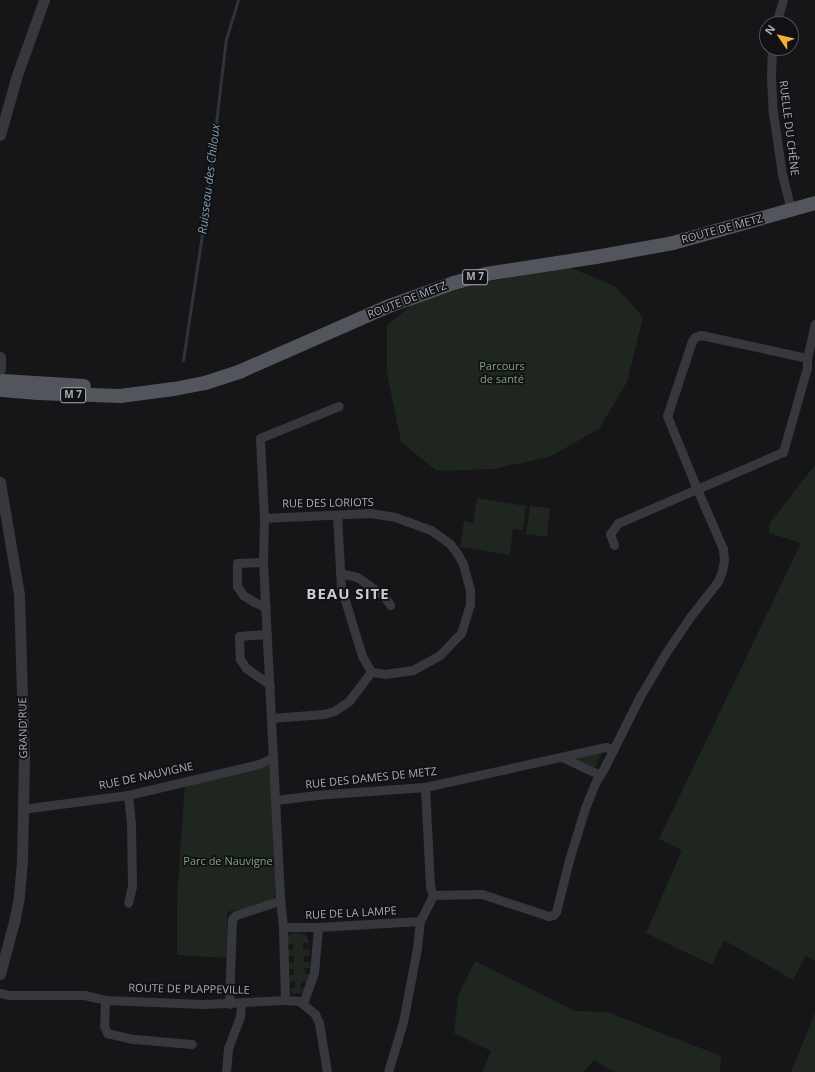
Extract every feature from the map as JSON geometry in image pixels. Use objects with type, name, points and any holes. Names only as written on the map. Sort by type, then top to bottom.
[{"type":"main road","name":"ROUTE DE METZ","points":[[1,382],[148,392],[174,390],[205,383],[241,371],[389,306],[454,283],[486,274],[596,257],[673,243],[815,204]]},
{"type":"street","points":[[0,135],[17,74],[44,0]]},
{"type":"street","points":[[779,16],[784,0]]},
{"type":"street","name":"RUELLE DU CHÊNE","points":[[771,56],[770,78],[773,113],[782,174],[791,211]]},
{"type":"street","points":[[614,545],[610,534],[618,523],[784,452],[807,368],[807,358],[815,324]]},
{"type":"street","points":[[433,895],[482,894],[542,915],[553,916],[559,906],[569,860],[585,808],[600,775],[639,698],[665,654],[690,617],[718,581],[722,571],[724,560],[723,549],[667,416],[692,342],[695,337],[701,335],[807,358]]},
{"type":"street","points":[[0,357],[1,382]]},
{"type":"street","points":[[285,1000],[283,927],[276,800],[272,758],[270,686],[263,562],[264,518],[260,438],[339,406]]},
{"type":"street","name":"GRAND'RUE","points":[[0,482],[19,594],[24,740],[19,897],[0,974]]},
{"type":"street","name":"RUE DES LORIOTS","points":[[264,518],[370,513],[396,517],[431,530],[450,544],[463,564],[470,590],[470,604],[461,633],[440,655],[413,670],[386,674],[371,672]]},
{"type":"street","points":[[271,718],[324,714],[334,711],[349,701],[371,672],[362,656],[341,587],[337,515]]},
{"type":"street","points":[[263,562],[236,563],[237,586],[244,595],[254,602],[266,607]]},
{"type":"street","points":[[340,573],[357,577],[384,596],[390,605]]},
{"type":"street","points":[[267,634],[239,636],[240,659],[246,668],[270,686]]},
{"type":"street","name":"RUE DES DAMES DE METZ","points":[[276,800],[315,795],[425,787],[606,748],[613,750]]},
{"type":"street","points":[[562,757],[600,775]]},
{"type":"street","name":"RUE DE NAUVIGNE","points":[[22,810],[128,795],[259,764],[272,758]]},
{"type":"street","points":[[388,1072],[403,1022],[417,948],[420,921],[433,895],[430,886],[425,787]]},
{"type":"street","points":[[128,795],[131,822],[132,870],[132,886],[128,903]]},
{"type":"street","points":[[229,1004],[232,919],[236,915],[281,900]]},
{"type":"street","name":"RUE DE LA LAMPE","points":[[283,927],[318,928],[420,921]]},
{"type":"street","points":[[318,928],[314,973],[303,1003],[315,1014],[319,1023],[327,1072]]},
{"type":"street","name":"ROUTE DE PLAPPEVILLE","points":[[0,993],[9,995],[84,995],[105,1000],[229,1004],[285,1000],[303,1003]]},
{"type":"street","points":[[105,1000],[104,1026],[107,1033],[134,1039],[192,1044]]},
{"type":"street","points":[[226,1072],[228,1048],[240,1017],[241,1003]]},
{"type":"green space","name":"Parcours de santé","points":[[567,266],[616,287],[643,317],[627,382],[599,429],[549,457],[493,469],[437,471],[401,442],[387,373],[387,325],[416,302],[482,283]]},
{"type":"green space","points":[[815,465],[815,961],[806,956],[793,980],[724,940],[712,965],[646,933],[682,850],[659,839],[801,543],[769,533],[769,524]]},
{"type":"green space","points":[[477,498],[526,506],[523,530],[513,529],[510,555],[460,547],[464,521],[473,523]]},
{"type":"green space","points":[[530,506],[550,508],[547,537],[526,534]]},
{"type":"green space","points":[[602,752],[595,768],[577,759],[577,757]]},
{"type":"green space","name":"Parc de Nauvigne","points":[[266,764],[270,767],[276,894],[271,901],[265,904],[227,912],[228,958],[177,955],[177,899],[185,783]]},
{"type":"green space","points":[[296,932],[305,934],[308,938],[309,943],[303,943],[303,949],[309,949],[310,955],[304,956],[304,962],[310,962],[311,968],[304,968],[305,974],[311,974],[308,983],[302,981],[300,987],[306,989],[303,993],[293,994],[289,988],[295,988],[295,981],[288,982],[288,975],[294,975],[294,969],[288,969],[287,963],[294,963],[293,956],[287,956],[287,950],[293,950],[293,944],[287,944],[287,937],[291,933]]},
{"type":"green space","points":[[475,961],[575,1011],[607,1012],[721,1056],[720,1072],[614,1072],[594,1060],[583,1072],[482,1072],[491,1051],[454,1033],[458,996]]},
{"type":"green space","points":[[815,1013],[815,1072],[791,1072]]},
{"type":"waterway","name":"Ruisseau des Chiloux","points":[[183,360],[206,208],[226,39],[238,0]]},
{"type":"district","name":"BEAU SITE","points":[[348,594]]}]
